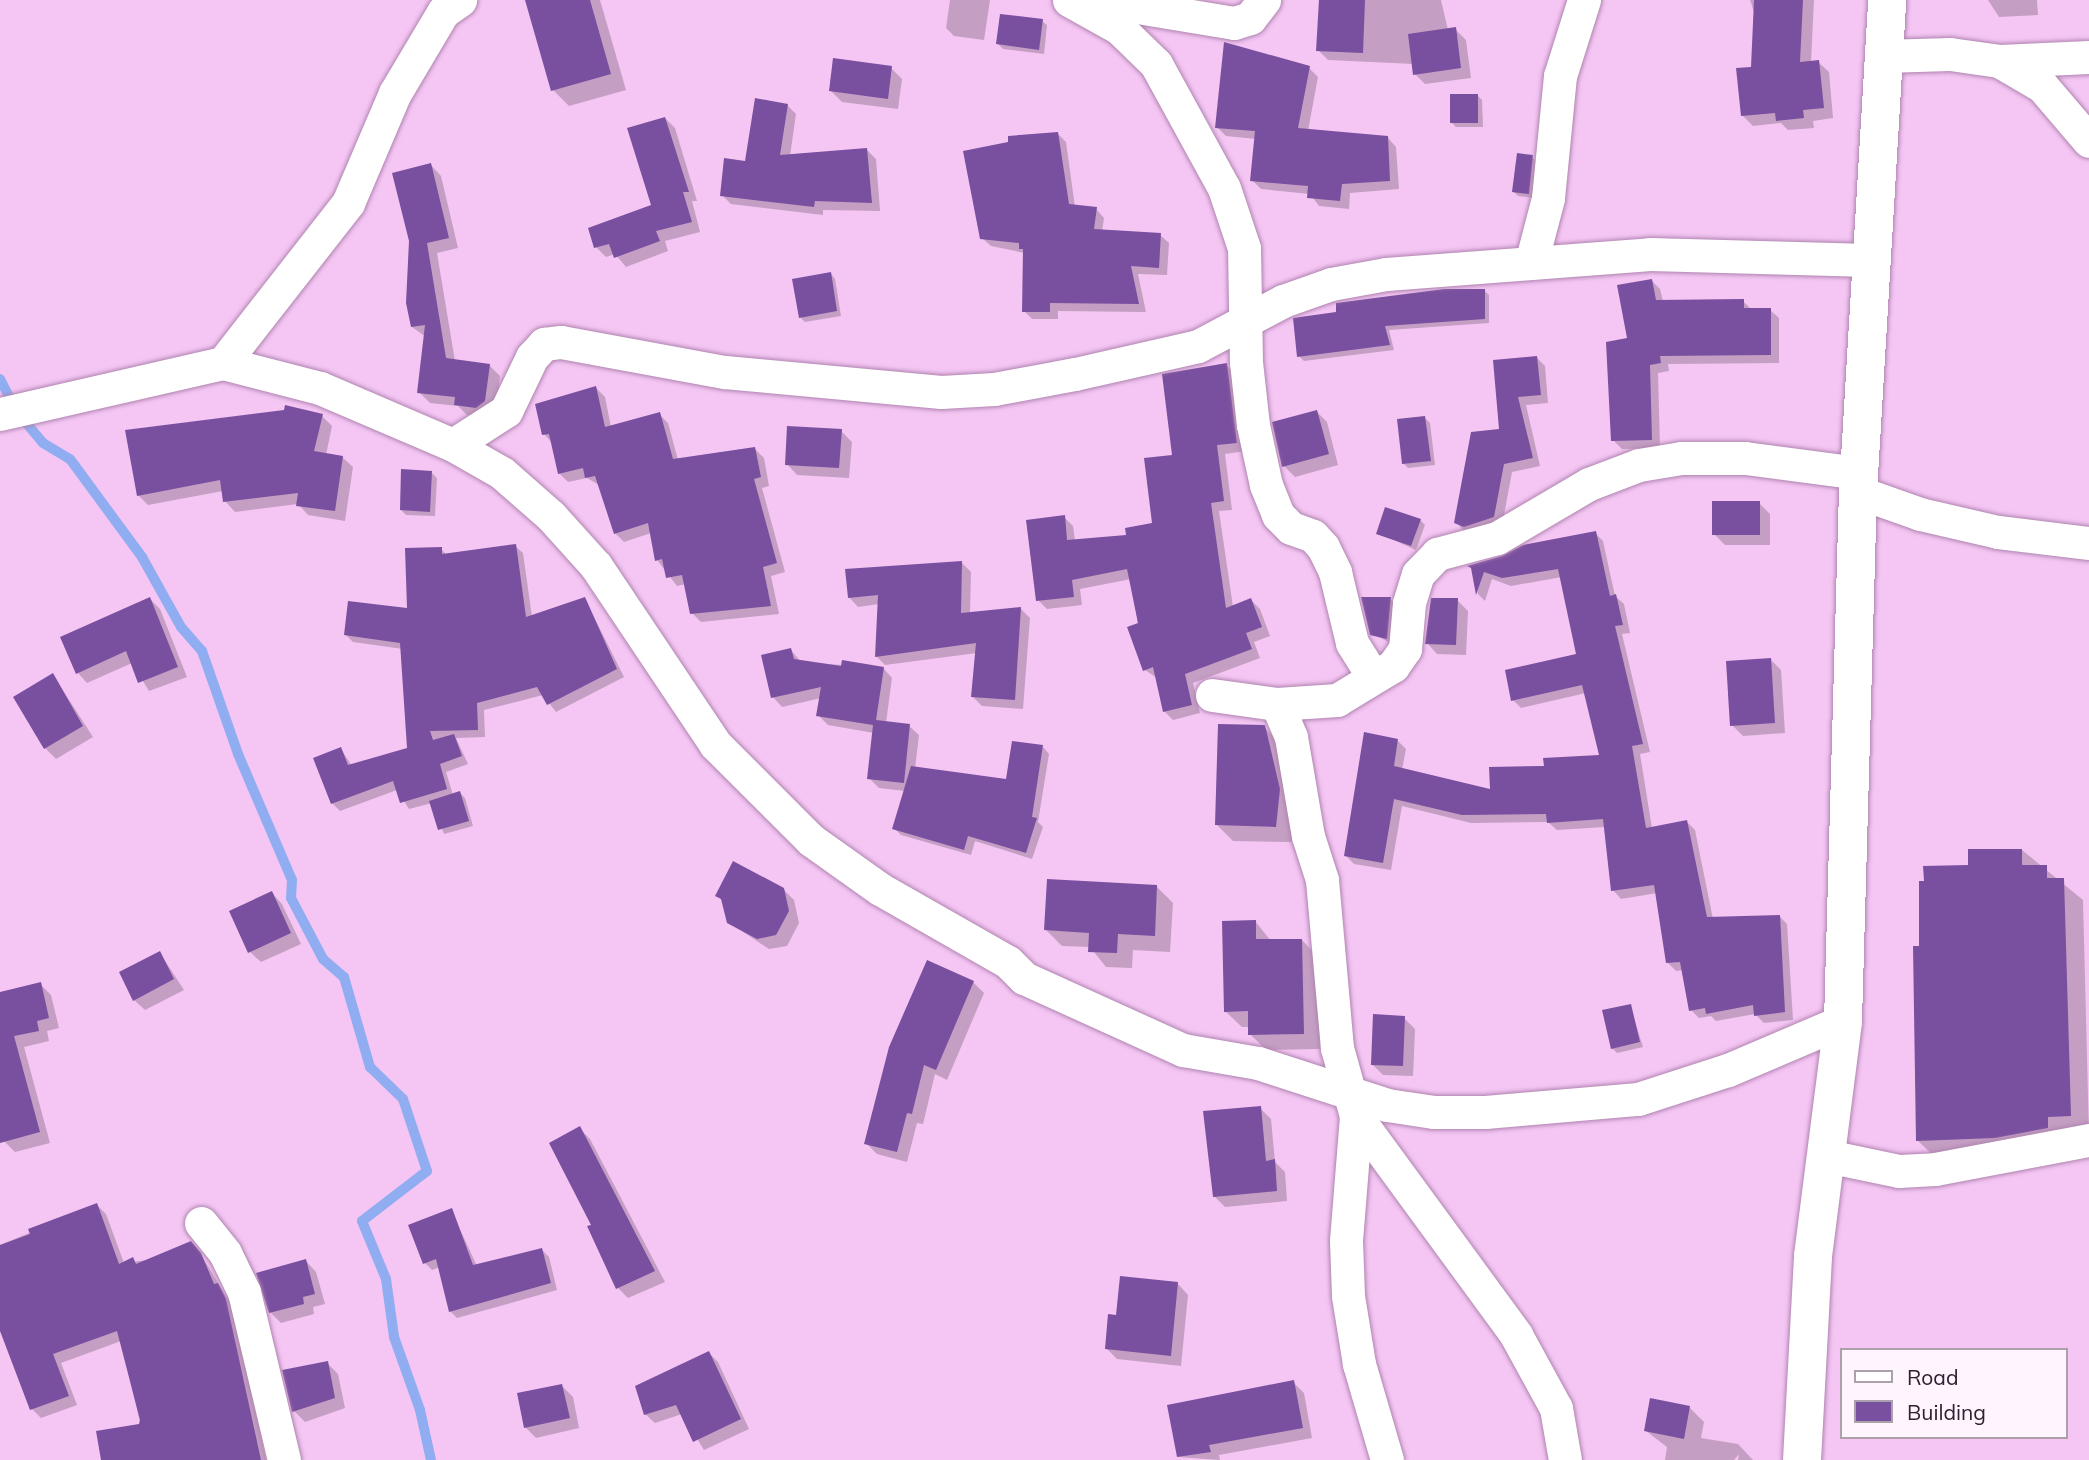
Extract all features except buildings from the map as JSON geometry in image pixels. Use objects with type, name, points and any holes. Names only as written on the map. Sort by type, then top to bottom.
[{"type":"street","points":[[1069,0],[1119,28],[1156,64],[1218,176],[1244,248],[1252,425],[1266,485],[1278,515],[1291,528],[1313,536],[1323,547],[1335,572],[1352,643],[1373,676]]},
{"type":"street","points":[[1095,0],[1234,23],[1250,18],[1264,0]]},
{"type":"street","points":[[1531,262],[1548,198],[1560,76],[1584,0]]},
{"type":"street","points":[[1802,1460],[1813,1256],[1843,1021],[1858,482],[1869,260],[1887,0]]},
{"type":"street","points":[[223,363],[348,203],[395,93],[450,4]]},
{"type":"street","points":[[1883,56],[1950,54],[1999,61],[2089,57]]},
{"type":"street","points":[[1999,61],[2042,86],[2089,141]]},
{"type":"street","points":[[453,444],[506,411],[532,358],[544,344],[561,341],[737,374],[941,392],[994,389],[1139,361],[1198,346],[1246,323],[1283,301],[1331,284],[1386,274],[1650,254],[1869,260]]},
{"type":"street","points":[[0,414],[223,363],[320,388],[453,444],[502,474],[551,516],[596,566],[715,744],[781,814],[841,863],[1008,962],[1024,978],[1183,1050],[1258,1063],[1352,1103],[1434,1112],[1485,1112],[1638,1099],[1728,1070],[1843,1021]]},
{"type":"street","points":[[1212,695],[1277,704],[1337,700],[1373,676],[1394,666],[1405,649],[1409,603],[1418,574],[1437,554],[1497,538],[1589,484],[1639,465],[1681,458],[1745,458],[1858,482],[1920,514],[1998,532],[2089,543]]},
{"type":"street","points":[[1277,704],[1291,737],[1308,836],[1322,880],[1338,1048],[1352,1103],[1346,1241],[1348,1296],[1359,1364],[1387,1460]]},
{"type":"street","points":[[1352,1103],[1516,1335],[1556,1408],[1565,1460]]},
{"type":"street","points":[[1827,1156],[1899,1171],[1935,1169],[2089,1140]]},
{"type":"street","points":[[201,1223],[225,1253],[244,1292],[284,1460]]},
{"type":"waterway","points":[[0,379],[17,412],[43,443],[70,459],[142,557],[181,627],[202,651],[238,754],[292,880],[291,898],[323,959],[344,977],[370,1067],[403,1099],[427,1171],[362,1221],[386,1279],[394,1337],[420,1410],[431,1460]]}]
